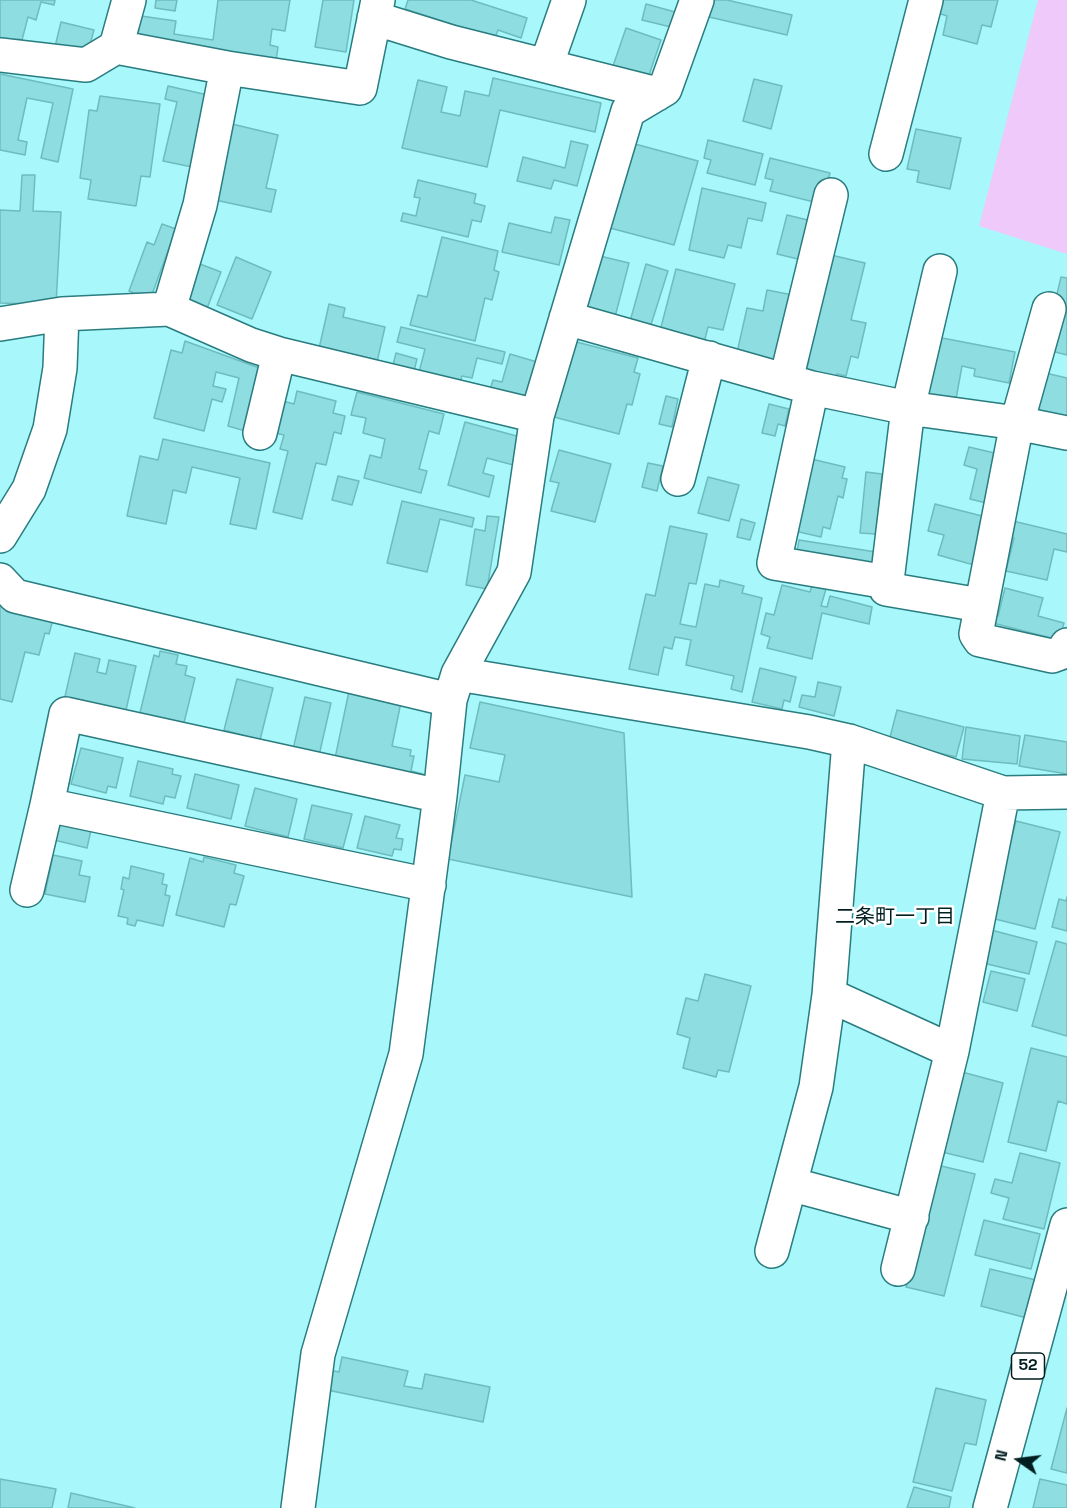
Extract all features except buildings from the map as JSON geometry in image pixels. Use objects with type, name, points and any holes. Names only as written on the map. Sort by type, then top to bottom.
[{"type":"street","points":[[116,47],[129,0]]},
{"type":"street","points":[[546,66],[569,0]]},
{"type":"street","points":[[298,1508],[318,1354],[406,1054],[454,687],[514,572],[537,416],[628,111],[665,89],[697,0]]},
{"type":"street","points":[[886,154],[926,0]]},
{"type":"street","points":[[0,55],[86,65],[116,47],[227,68],[360,88],[376,9],[451,42],[657,94]]},
{"type":"street","points":[[169,309],[200,205],[227,68]]},
{"type":"street","points":[[831,195],[799,384],[774,563],[887,582]]},
{"type":"street","points":[[940,271],[908,408],[886,589],[981,605]]},
{"type":"street","points":[[0,324],[62,314],[169,309],[251,345],[279,354],[537,416]]},
{"type":"street","points":[[1049,309],[1017,423],[976,634],[980,640],[1052,656],[1063,652],[1067,645]]},
{"type":"street","points":[[0,536],[29,489],[50,429],[60,368],[62,314]]},
{"type":"street","points":[[566,318],[799,384],[908,408],[1017,423],[1067,433]]},
{"type":"street","points":[[260,433],[279,354]]},
{"type":"street","points":[[678,479],[709,358]]},
{"type":"street","points":[[0,580],[15,596],[454,687],[809,732],[849,741],[1003,793],[1067,792]]},
{"type":"street","points":[[27,890],[66,714],[440,796]]},
{"type":"street","points":[[772,1251],[816,1087],[830,995],[849,741]]},
{"type":"street","points":[[898,1269],[952,1051],[1003,793]]},
{"type":"street","points":[[47,805],[429,885]]},
{"type":"street","points":[[830,995],[952,1051]]},
{"type":"street","points":[[790,1184],[912,1217]]},
{"type":"street","name":"52","points":[[990,1508],[1067,1225]]},
{"type":"shaded area","points":[[1038,0],[1067,0],[1067,254],[979,226]]},
{"type":"district","name":"二条町一丁目","points":[[895,918]]}]
